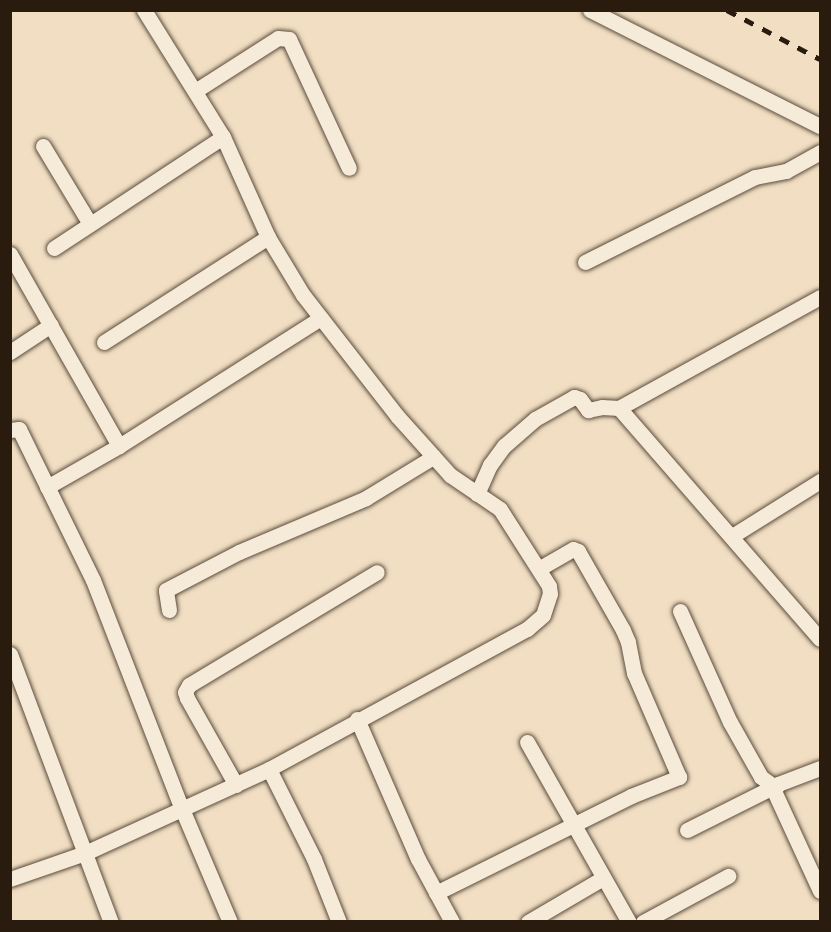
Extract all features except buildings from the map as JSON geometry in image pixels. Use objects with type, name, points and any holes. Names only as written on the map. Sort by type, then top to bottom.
[{"type":"street","points":[[10,879],[85,853],[269,769],[357,719],[526,629],[539,619],[550,594],[549,586],[539,569],[500,509],[450,476],[398,417],[321,318],[268,237],[224,137],[144,10]]},
{"type":"street","points":[[590,10],[820,126]]},
{"type":"street","points":[[195,91],[278,38],[289,39],[293,43],[349,168]]},
{"type":"street","points":[[54,248],[224,137]]},
{"type":"street","points":[[42,146],[90,224]]},
{"type":"street","points":[[585,262],[755,177],[786,171],[820,152]]},
{"type":"street","points":[[104,342],[268,237]]},
{"type":"street","points":[[10,254],[119,446]]},
{"type":"street","points":[[477,494],[490,465],[504,446],[535,419],[574,397],[580,399],[588,410],[602,406],[619,408],[820,297]]},
{"type":"street","points":[[47,487],[119,446],[321,318]]},
{"type":"street","points":[[10,351],[51,325]]},
{"type":"street","points":[[619,408],[820,639]]},
{"type":"street","points":[[10,430],[19,429],[111,620],[182,809],[230,921]]},
{"type":"street","points":[[169,610],[166,590],[239,552],[366,498],[433,457]]},
{"type":"street","points":[[732,537],[820,482]]},
{"type":"street","points":[[436,893],[631,796],[679,777],[634,673],[628,642],[623,630],[578,551],[573,549],[539,569]]},
{"type":"street","points":[[236,785],[187,698],[185,692],[189,685],[377,572]]},
{"type":"street","points":[[680,611],[730,722],[761,777],[775,789],[820,891]]},
{"type":"street","points":[[10,654],[111,921]]},
{"type":"street","points":[[357,719],[418,859],[452,921]]},
{"type":"street","points":[[527,742],[629,921]]},
{"type":"street","points":[[687,830],[773,787],[775,789],[820,768]]},
{"type":"street","points":[[269,769],[314,860],[339,921]]},
{"type":"street","points":[[643,921],[728,876]]},
{"type":"street","points":[[528,921],[603,878]]},
{"type":"railway","points":[[727,10],[820,59]]}]
